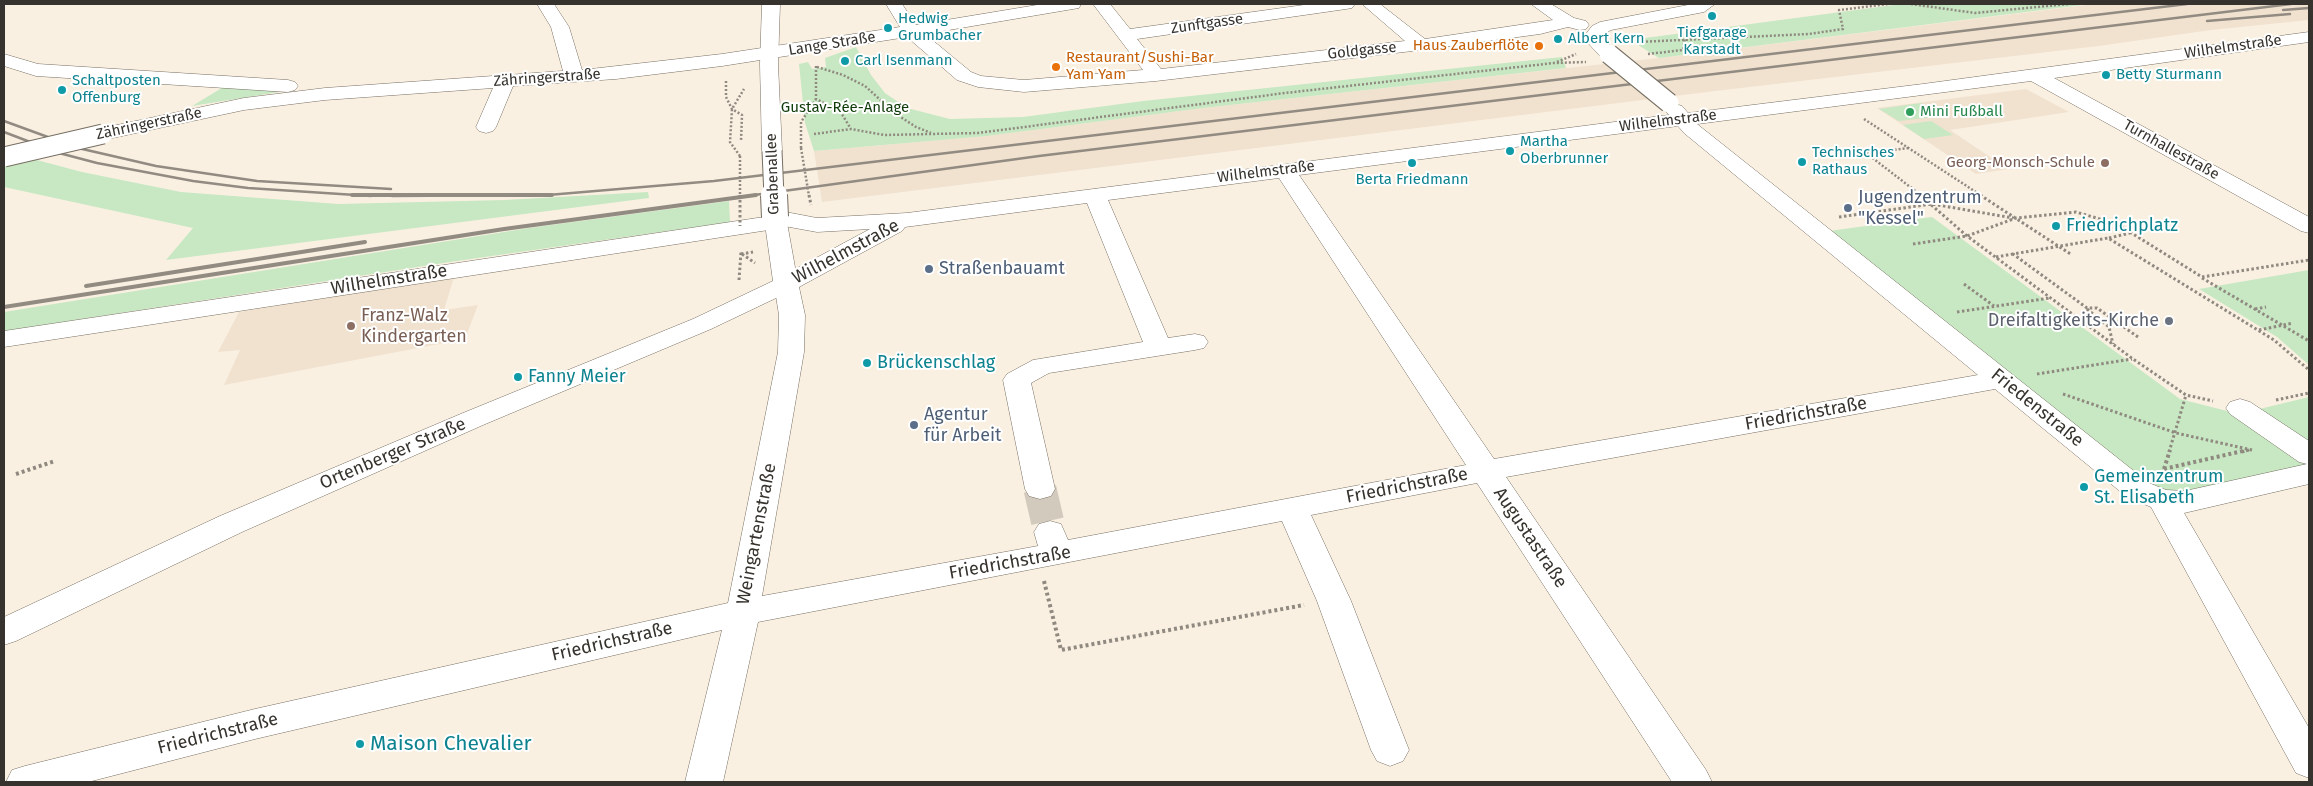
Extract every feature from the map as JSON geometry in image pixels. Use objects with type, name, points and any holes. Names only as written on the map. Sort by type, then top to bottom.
[{"type":"street","points":[[545,4],[560,27],[574,76]]},
{"type":"street","name":"Grabenallee","points":[[771,4],[769,54],[775,219],[786,284]]},
{"type":"street","name":"Goldgasse","points":[[894,4],[911,31],[964,76],[978,81],[1024,86],[1156,75],[1421,45],[1540,29],[1568,22]]},
{"type":"street","name":"Lange Straße","points":[[769,54],[1053,5],[1073,4]]},
{"type":"street","points":[[1101,4],[1136,41],[1156,75]]},
{"type":"street","name":"Zunftgasse","points":[[1136,41],[1346,4]]},
{"type":"street","points":[[1370,4],[1421,45]]},
{"type":"street","points":[[1539,4],[1568,22],[1598,30],[1606,26],[1698,8],[1706,4]]},
{"type":"street","name":"Friedenstraße","points":[[1598,30],[1595,34],[1596,42],[1676,110],[1691,129],[2138,490],[2171,491]]},
{"type":"street","name":"Wilhelmstraße","points":[[4,339],[740,226],[775,219],[833,226],[907,220],[1285,170],[1676,110],[1923,90],[2309,37]]},
{"type":"street","name":"Zähringerstraße","points":[[4,157],[244,104],[325,94],[574,76],[769,54]]},
{"type":"street","name":"Zähringerstraße","points":[[4,60],[36,70],[318,88],[325,94]]},
{"type":"street","name":"Turnhallestraße","points":[[2032,74],[2309,226]]},
{"type":"street","points":[[486,127],[506,81]]},
{"type":"street","name":"Augustastraße","points":[[1285,170],[1693,782]]},
{"type":"street","points":[[1094,194],[1159,348]]},
{"type":"street","name":"Wilhelmstraße","points":[[786,284],[907,220]]},
{"type":"street","name":"Weingartenstraße","points":[[704,782],[743,612],[791,352],[792,315],[786,284]]},
{"type":"street","name":"Ortenberger Straße","points":[[4,632],[231,524],[474,419],[702,324],[786,284]]},
{"type":"street","points":[[1040,488],[1018,380],[1042,366],[1195,342]]},
{"type":"street","name":"Friedrichstraße","points":[[25,782],[255,724],[743,612],[1048,548],[1292,508],[1485,471],[2001,379]]},
{"type":"street","points":[[2240,408],[2309,455]]},
{"type":"street","points":[[2309,474],[2171,491],[2309,762]]},
{"type":"street","points":[[1292,508],[1334,601],[1390,750]]},
{"type":"path","points":[[1646,55],[1683,50],[1685,38],[1809,34],[1843,29],[1839,10],[1888,4]]},
{"type":"path","points":[[1911,4],[1975,13],[2068,4]]},
{"type":"path","points":[[2046,4],[2051,6]]},
{"type":"path","points":[[802,49],[816,67],[843,75],[865,86],[910,123],[935,134]]},
{"type":"path","points":[[814,134],[851,129],[884,135],[978,133],[1285,93],[1554,63],[1586,62]]},
{"type":"path","points":[[811,205],[801,148],[801,122],[816,99],[816,67]]},
{"type":"path","points":[[726,83],[726,97],[732,109],[742,115],[741,141]]},
{"type":"path","points":[[740,226],[740,156],[730,142],[732,109],[743,92],[744,86]]},
{"type":"path","points":[[816,99],[840,111],[851,129]]},
{"type":"path","points":[[1856,114],[2072,255]]},
{"type":"path","points":[[1843,156],[1909,148]]},
{"type":"path","points":[[1866,154],[1932,204],[1967,236],[2132,359],[2186,395],[2240,408]]},
{"type":"path","points":[[1805,222],[1932,204],[2016,218]]},
{"type":"path","points":[[1913,244],[1967,236],[2016,218],[2076,212],[2117,224],[2309,341]]},
{"type":"path","points":[[1995,257],[2130,233]]},
{"type":"path","points":[[2108,238],[2274,340],[2309,370]]},
{"type":"path","points":[[2012,254],[2087,308],[2109,327],[2113,344]]},
{"type":"path","points":[[2202,277],[2309,260]]},
{"type":"path","points":[[1964,284],[1995,306]]},
{"type":"path","points":[[1926,317],[2050,298]]},
{"type":"path","points":[[2255,309],[2266,307]]},
{"type":"path","points":[[2087,308],[2097,308],[2138,337]]},
{"type":"path","points":[[2258,330],[2293,323]]},
{"type":"path","points":[[2001,379],[2132,359]]},
{"type":"path","points":[[2053,391],[2176,433],[2252,450],[2171,491]]},
{"type":"path","points":[[2171,491],[2176,433],[2186,395]]},
{"type":"path","points":[[16,474],[55,461]]},
{"type":"path","points":[[1048,548],[1061,650],[1334,601]]},
{"type":"shaded area","points":[[2095,4],[2309,4],[2309,20],[2211,30],[2099,46],[1707,92],[822,202],[814,151],[987,136],[1203,108],[1659,58]]},
{"type":"shaded area","name":"Georg-Monsch-Schule","points":[[2026,89],[2069,112],[1950,130],[2008,169],[1976,174],[1877,108]]},
{"type":"shaded area","name":"Franz-Walz Kindergarten","points":[[454,277],[444,310],[478,305],[465,339],[224,385],[240,350],[218,352],[239,312]]},
{"type":"green space","points":[[1901,4],[2090,4],[1659,58],[1630,40]]},
{"type":"green space","name":"Gustav-Rée-Anlage","points":[[856,47],[871,75],[885,93],[907,108],[950,119],[1023,117],[1143,101],[1562,57],[1566,68],[1203,108],[987,136],[814,151],[805,123],[799,64],[808,62],[812,69],[826,67],[825,58]]},
{"type":"green space","points":[[225,86],[278,90],[279,92],[192,106]]},
{"type":"green space","name":"Mini Fußball","points":[[1921,103],[1941,116],[1899,121],[1879,109]]},
{"type":"green space","points":[[1931,121],[1953,135],[1924,139],[1903,125]]},
{"type":"green space","points":[[33,159],[82,172],[181,192],[338,204],[505,200],[648,192],[649,198],[166,260],[193,228],[4,187],[4,165]]},
{"type":"green space","points":[[729,201],[730,222],[450,262],[4,331],[4,312],[529,228]]},
{"type":"green space","points":[[1932,217],[2180,399],[2239,414],[2309,397],[2309,467],[2180,495],[2157,490],[1829,231]]},
{"type":"green space","points":[[2309,270],[2309,365],[2277,337],[2199,289]]},
{"type":"tunnel","points":[[1040,489],[1050,532]]},
{"type":"railway","points":[[548,195],[714,181],[2187,4]]},
{"type":"railway","points":[[747,196],[1039,156],[2291,4]]},
{"type":"railway","points":[[2283,10],[2309,8]]},
{"type":"railway","points":[[2207,21],[2290,14]]},
{"type":"railway","points":[[4,121],[78,148],[156,166],[257,181],[391,189]]},
{"type":"railway","points":[[4,132],[59,153],[97,163],[193,181],[248,188],[356,195]]},
{"type":"railway","points":[[356,195],[548,195]]},
{"type":"railway","points":[[356,195],[371,196]]},
{"type":"railway","points":[[392,196],[548,195]]},
{"type":"railway","points":[[4,307],[504,229],[756,195]]},
{"type":"railway","points":[[86,286],[365,242]]},
{"type":"place","name":"Tiefgarage Karstadt","points":[[1712,16]]},
{"type":"place","name":"Hedwig Grumbacher","points":[[888,28]]},
{"type":"place","name":"Albert Kern","points":[[1558,39]]},
{"type":"place","name":"Haus Zauberflöte","points":[[1539,46]]},
{"type":"place","name":"Carl Isenmann","points":[[845,61]]},
{"type":"place","name":"Restaurant/Sushi-Bar Yam Yam","points":[[1056,67]]},
{"type":"place","name":"Betty Sturmann","points":[[2106,75]]},
{"type":"place","name":"Schaltposten Offenburg","points":[[62,90]]},
{"type":"place","name":"Mini Fußball","points":[[1910,112]]},
{"type":"place","name":"Martha Oberbrunner","points":[[1510,151]]},
{"type":"place","name":"Technisches Rathaus","points":[[1802,162]]},
{"type":"place","name":"Berta Friedmann","points":[[1412,163]]},
{"type":"place","name":"Georg-Monsch-Schule","points":[[2105,163]]},
{"type":"place","name":"Jugendzentrum \"Kessel\"","points":[[1848,208]]},
{"type":"place","name":"Friedrichplatz","points":[[2056,226]]},
{"type":"place","name":"Straßenbauamt","points":[[929,269]]},
{"type":"place","name":"Dreifaltigkeits-Kirche","points":[[2169,321]]},
{"type":"place","name":"Franz-Walz Kindergarten","points":[[351,326]]},
{"type":"place","name":"Brückenschlag","points":[[867,363]]},
{"type":"place","name":"Fanny Meier","points":[[518,377]]},
{"type":"place","name":"Agentur für Arbeit","points":[[914,425]]},
{"type":"place","name":"Gemeinzentrum St. Elisabeth","points":[[2084,487]]},
{"type":"place","name":"Maison Chevalier","points":[[360,744]]}]
